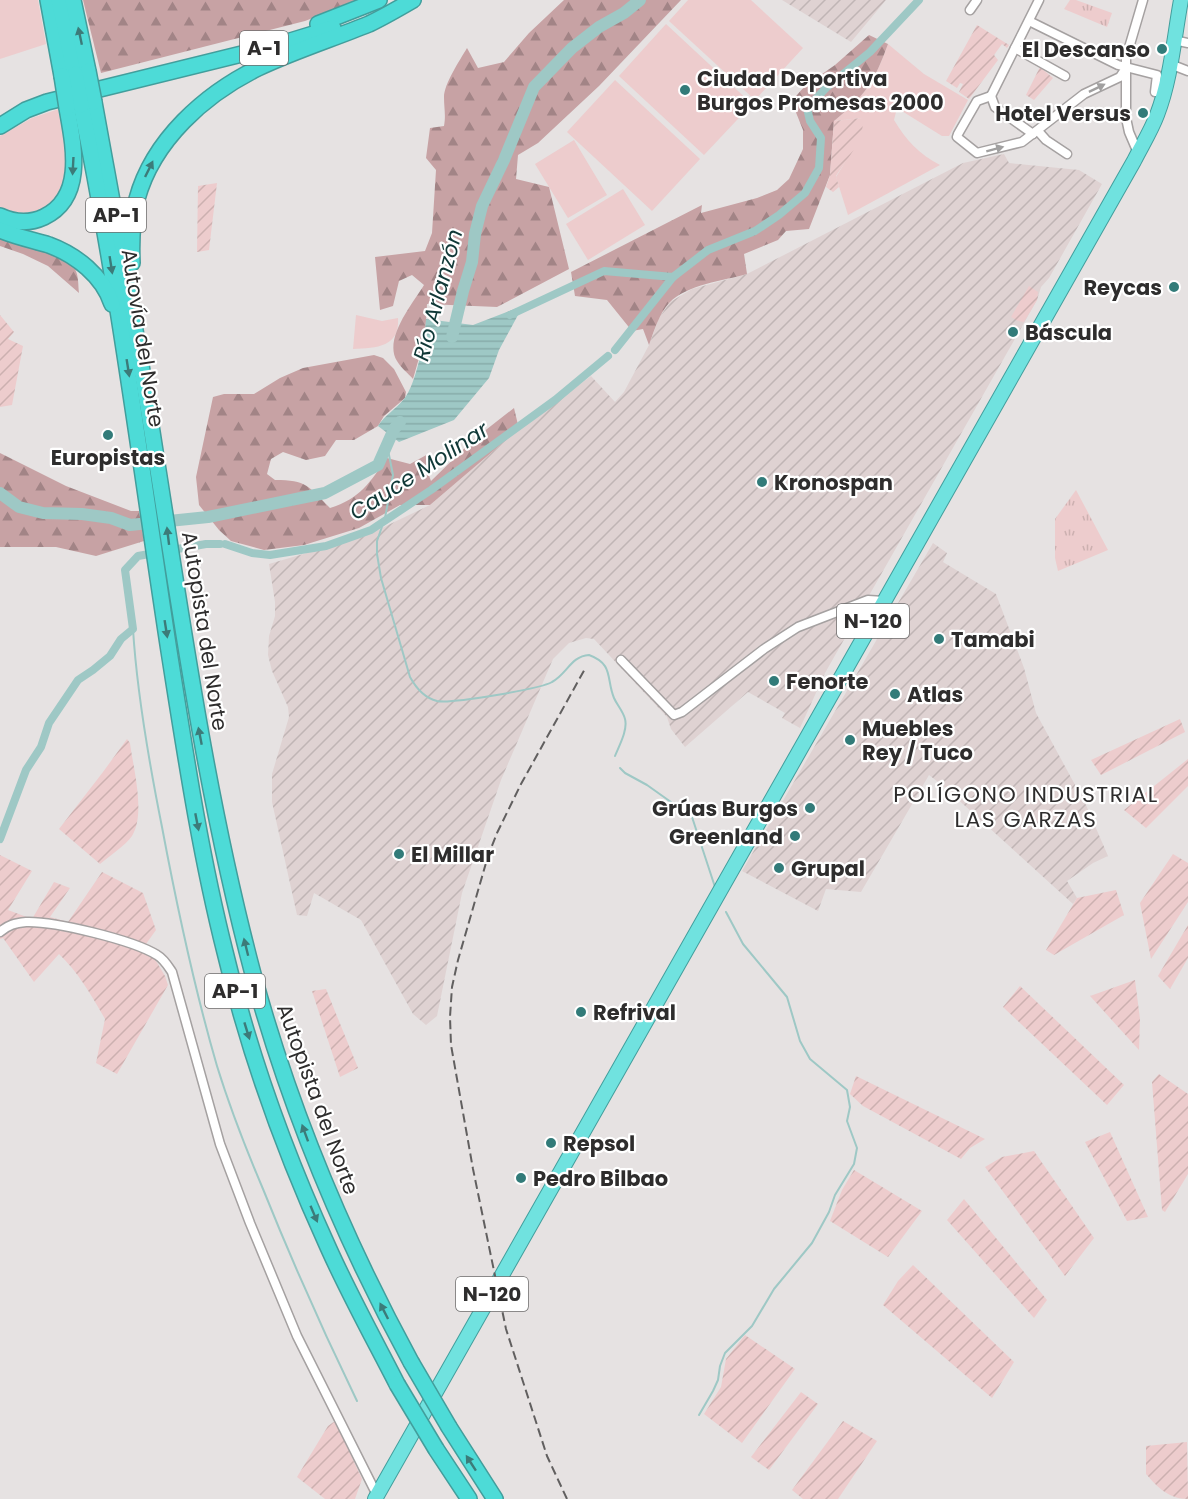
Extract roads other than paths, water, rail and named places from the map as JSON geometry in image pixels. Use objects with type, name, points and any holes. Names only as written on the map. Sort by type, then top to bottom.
[{"type":"highway","points":[[0,216],[21,222],[34,221],[50,214],[66,196],[72,181],[81,105],[75,74],[48,0]]},
{"type":"highway","name":"Autovía del Norte","points":[[58,0],[102,206],[148,506]]},
{"type":"highway","name":"Autovía del Norte","points":[[73,0],[75,74]]},
{"type":"highway","points":[[0,114],[28,99],[296,31],[328,21],[379,0]]},
{"type":"highway","name":"A-1","points":[[0,126],[26,110],[47,102],[301,38],[354,20],[399,0]]},
{"type":"highway","points":[[136,329],[138,315],[132,263],[132,240],[137,201],[147,173],[173,133],[217,93],[256,69],[372,22],[413,0]]},
{"type":"highway","name":"N-120","points":[[376,1497],[1138,153],[1157,114],[1170,64],[1181,42],[1181,0]]},
{"type":"highway","name":"Autovía del Norte","points":[[81,105],[136,329],[163,501]]},
{"type":"highway","points":[[0,230],[70,255],[99,281],[119,314]]},
{"type":"highway","name":"Autopista del Norte","points":[[163,501],[165,571],[187,769],[204,859],[237,996],[273,1111],[328,1247],[397,1384],[469,1499]]},
{"type":"highway","name":"Autopista del Norte","points":[[148,506],[165,571],[242,929],[265,1015],[308,1143],[355,1255],[411,1362],[495,1499]]},
{"type":"street","points":[[970,10],[977,0]]},
{"type":"street","points":[[1039,0],[991,96],[994,107],[1066,154]]},
{"type":"street","points":[[1138,153],[1128,132],[1126,118],[1126,68],[1127,55],[1143,0]]},
{"type":"street","points":[[1029,21],[1126,68],[1158,76],[1155,92]]},
{"type":"street","points":[[1015,48],[1065,76]]},
{"type":"street","points":[[1170,64],[1188,71]]},
{"type":"street","points":[[991,96],[975,104],[957,137],[977,153],[1022,142],[1084,94],[1120,77],[1126,68]]},
{"type":"street","points":[[621,660],[674,715],[682,712],[764,648],[798,627],[868,600],[884,601]]},
{"type":"street","points":[[0,932],[14,924],[37,923],[106,936],[157,954],[172,972],[220,1144],[250,1223],[297,1336],[376,1497]]},
{"type":"water","points":[[517,308],[518,315],[499,350],[489,378],[454,420],[399,442],[378,426],[401,403],[408,392],[419,361],[426,319],[473,325]]},
{"type":"waterway","name":"Río Arlanzón","points":[[452,337],[472,262],[475,234],[482,206],[534,87],[572,48],[640,0]]},
{"type":"waterway","name":"Cauce Molinar","points":[[615,350],[673,277],[708,250],[755,231],[805,193],[819,168],[821,138],[810,121],[807,108],[826,88],[870,52],[919,0]]},
{"type":"waterway","points":[[510,315],[604,271],[673,277]]},
{"type":"waterway","name":"Cauce Molinar","points":[[225,544],[252,553],[270,555],[326,546],[371,530],[431,490],[555,400],[608,356]]},
{"type":"waterway","name":"Río Arlanzón","points":[[0,493],[19,507],[43,513],[82,514],[111,518],[130,525],[208,517],[325,493],[378,465],[394,429],[400,422]]},
{"type":"waterway","points":[[387,445],[393,475],[385,518],[377,541],[377,554],[381,578],[410,677],[415,685],[425,695],[437,701],[495,695],[552,682],[573,662],[589,655],[606,668],[614,698],[625,719],[624,733],[615,756]]},
{"type":"waterway","name":"Cauce Molinar","points":[[0,839],[26,770],[41,747],[49,723],[78,680],[110,656],[121,639],[133,629],[125,570],[138,556],[206,544],[220,544]]},
{"type":"waterway","points":[[133,629],[141,704],[157,803],[186,947],[217,1066],[244,1144],[285,1243],[357,1401]]},
{"type":"waterway","points":[[620,768],[692,817],[715,887]]},
{"type":"waterway","points":[[699,1415],[718,1380],[725,1353],[752,1326],[774,1289],[812,1243],[829,1212],[835,1195],[854,1164],[857,1148],[847,1121],[850,1107],[847,1090],[810,1059],[800,1041],[787,997],[743,944],[726,912]]},
{"type":"railway","points":[[567,1499],[547,1456],[506,1329],[473,1169],[451,1045],[450,1017],[452,987],[458,960],[488,856],[521,784],[586,667]]},
{"type":"place","name":"El Descanso","points":[[1162,49]]},
{"type":"place","name":"Ciudad Deportiva Burgos Promesas 2000","points":[[685,90]]},
{"type":"place","name":"Hotel Versus","points":[[1143,113]]},
{"type":"place","name":"Reycas","points":[[1174,287]]},
{"type":"place","name":"Báscula","points":[[1013,332]]},
{"type":"place","name":"Europistas","points":[[108,435]]},
{"type":"place","name":"Kronospan","points":[[762,482]]},
{"type":"place","name":"Tamabi","points":[[939,639]]},
{"type":"place","name":"Fenorte","points":[[774,681]]},
{"type":"place","name":"Atlas","points":[[895,694]]},
{"type":"place","name":"Muebles Rey / Tuco","points":[[850,740]]},
{"type":"place","name":"Grúas Burgos","points":[[810,808]]},
{"type":"place","name":"Greenland","points":[[795,836]]},
{"type":"place","name":"El Millar","points":[[399,854]]},
{"type":"place","name":"Grupal","points":[[779,868]]},
{"type":"place","name":"Refrival","points":[[581,1012]]},
{"type":"place","name":"Repsol","points":[[551,1143]]},
{"type":"place","name":"Pedro Bilbao","points":[[521,1178]]},
{"type":"district","name":"POLÍGONO INDUSTRIAL LAS GARZAS","points":[[1026,806]]}]
